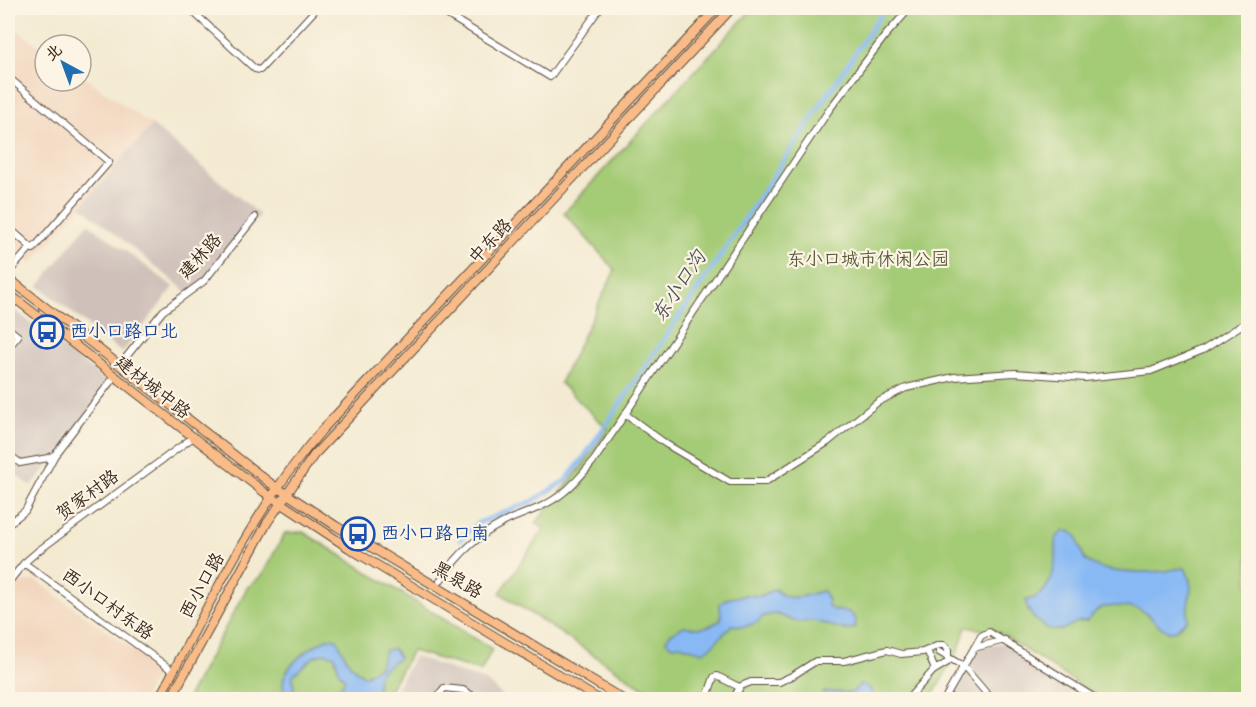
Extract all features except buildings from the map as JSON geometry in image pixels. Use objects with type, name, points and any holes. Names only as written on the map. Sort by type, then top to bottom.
[{"type":"main road","name":"中东路","points":[[276,487],[322,430],[717,8]]},
{"type":"main road","name":"中东路","points":[[280,503],[314,455],[341,424],[732,8]]},
{"type":"main road","name":"建材城中路","points":[[11,281],[276,487]]},
{"type":"main road","points":[[8,293],[15,291],[16,286],[11,281]]},
{"type":"main road","name":"建材城中路","points":[[8,293],[192,438],[280,503]]},
{"type":"main road","points":[[19,303],[21,296],[25,294],[30,296]]},
{"type":"main road","name":"黑泉路","points":[[276,487],[416,574],[436,582],[624,699]]},
{"type":"main road","name":"西小口路","points":[[158,699],[276,487]]},
{"type":"main road","name":"黑泉路","points":[[280,503],[600,699]]},
{"type":"main road","name":"西小口路","points":[[170,699],[280,503]]},
{"type":"street","points":[[189,8],[255,69],[260,70],[317,8]]},
{"type":"street","points":[[436,8],[550,77],[600,8]]},
{"type":"street","points":[[436,582],[450,564],[479,536],[537,510],[578,481],[829,110],[885,36],[910,8]]},
{"type":"street","points":[[8,77],[109,162],[33,249],[31,247],[8,273]]},
{"type":"street","name":"建林路","points":[[119,366],[163,311],[204,282],[255,216]]},
{"type":"street","points":[[8,228],[31,247]]},
{"type":"street","points":[[8,311],[19,303]]},
{"type":"street","points":[[625,414],[666,444],[730,482],[765,482],[828,442],[878,402],[906,388],[954,377],[1015,373],[1085,378],[1151,371],[1203,350],[1248,321]]},
{"type":"street","points":[[8,328],[18,336],[8,348]]},
{"type":"street","points":[[8,524],[25,511],[56,453],[114,377]]},
{"type":"street","name":"贺家村路","points":[[8,583],[24,563],[192,438]]},
{"type":"street","points":[[8,454],[20,463],[48,458],[56,453]]},
{"type":"street","name":"西小口村东路","points":[[24,563],[173,671]]},
{"type":"street","points":[[944,699],[985,632],[1005,640],[1098,699]]},
{"type":"street","points":[[974,648],[1005,640]]},
{"type":"street","points":[[732,699],[739,687],[751,682],[779,682],[816,661],[844,661],[887,650],[901,654],[944,645],[948,649],[949,658],[945,665],[935,670],[907,699]]},
{"type":"street","points":[[927,650],[935,670]]},
{"type":"street","points":[[939,652],[963,666],[987,697],[996,699]]},
{"type":"street","points":[[706,699],[714,677],[717,676],[739,687]]},
{"type":"street","points":[[435,699],[444,688],[463,690],[480,699]]},
{"type":"shaded area","points":[[8,24],[33,42],[33,93],[93,93],[93,83],[152,125],[31,264],[8,245]]},
{"type":"shaded area","points":[[152,125],[260,215],[192,296],[81,206]]},
{"type":"shaded area","points":[[88,223],[174,287],[122,353],[39,286]]},
{"type":"shaded area","points":[[15,310],[108,383],[65,446],[31,486],[8,468],[8,320]]},
{"type":"shaded area","points":[[35,580],[153,664],[156,676],[143,699],[8,699],[8,597],[16,585]]},
{"type":"shaded area","points":[[1002,643],[1094,700],[949,700],[978,648]]},
{"type":"shaded area","points":[[414,656],[487,682],[506,699],[390,700]]},
{"type":"green space","name":"东小口城市休闲公园","points":[[753,8],[1248,8],[1248,699],[1101,699],[998,632],[966,627],[959,649],[931,699],[660,699],[500,593],[544,529],[536,523],[583,465],[608,429],[560,383],[615,270],[564,213]]},
{"type":"green space","points":[[303,532],[492,649],[481,671],[412,651],[384,699],[186,700],[247,588],[262,575],[285,533]]},
{"type":"water","points":[[1064,531],[1072,532],[1077,537],[1084,559],[1103,569],[1135,572],[1185,568],[1191,584],[1188,619],[1176,630],[1170,632],[1140,610],[1129,607],[1105,607],[1095,612],[1087,621],[1077,622],[1063,629],[1054,630],[1042,625],[1032,616],[1026,600],[1043,592],[1048,585],[1056,556],[1056,538]]},
{"type":"water","points":[[775,589],[780,594],[791,597],[823,591],[828,600],[828,606],[833,610],[849,612],[856,619],[855,628],[846,630],[813,621],[797,622],[776,614],[764,616],[756,623],[744,627],[732,625],[710,648],[703,652],[680,645],[672,646],[666,641],[670,634],[684,626],[703,628],[721,620],[720,604],[726,599],[746,595],[761,596]]},
{"type":"water","points":[[328,638],[337,639],[351,665],[364,676],[380,666],[385,650],[394,649],[399,658],[380,672],[377,681],[378,695],[375,699],[311,699],[341,687],[345,678],[339,672],[335,656],[325,653],[314,657],[293,675],[294,695],[305,699],[289,699],[284,690],[283,681],[287,672],[301,656]]},
{"type":"water","points":[[860,684],[871,690],[873,694],[871,699],[824,699],[823,693],[825,692],[852,693]]},
{"type":"waterway","name":"东小口沟","points":[[460,540],[476,524],[533,501],[566,480],[582,460],[885,8]]},
{"type":"place","name":"西小口路口北","points":[[47,332]]},
{"type":"place","name":"西小口路口南","points":[[358,534]]}]
